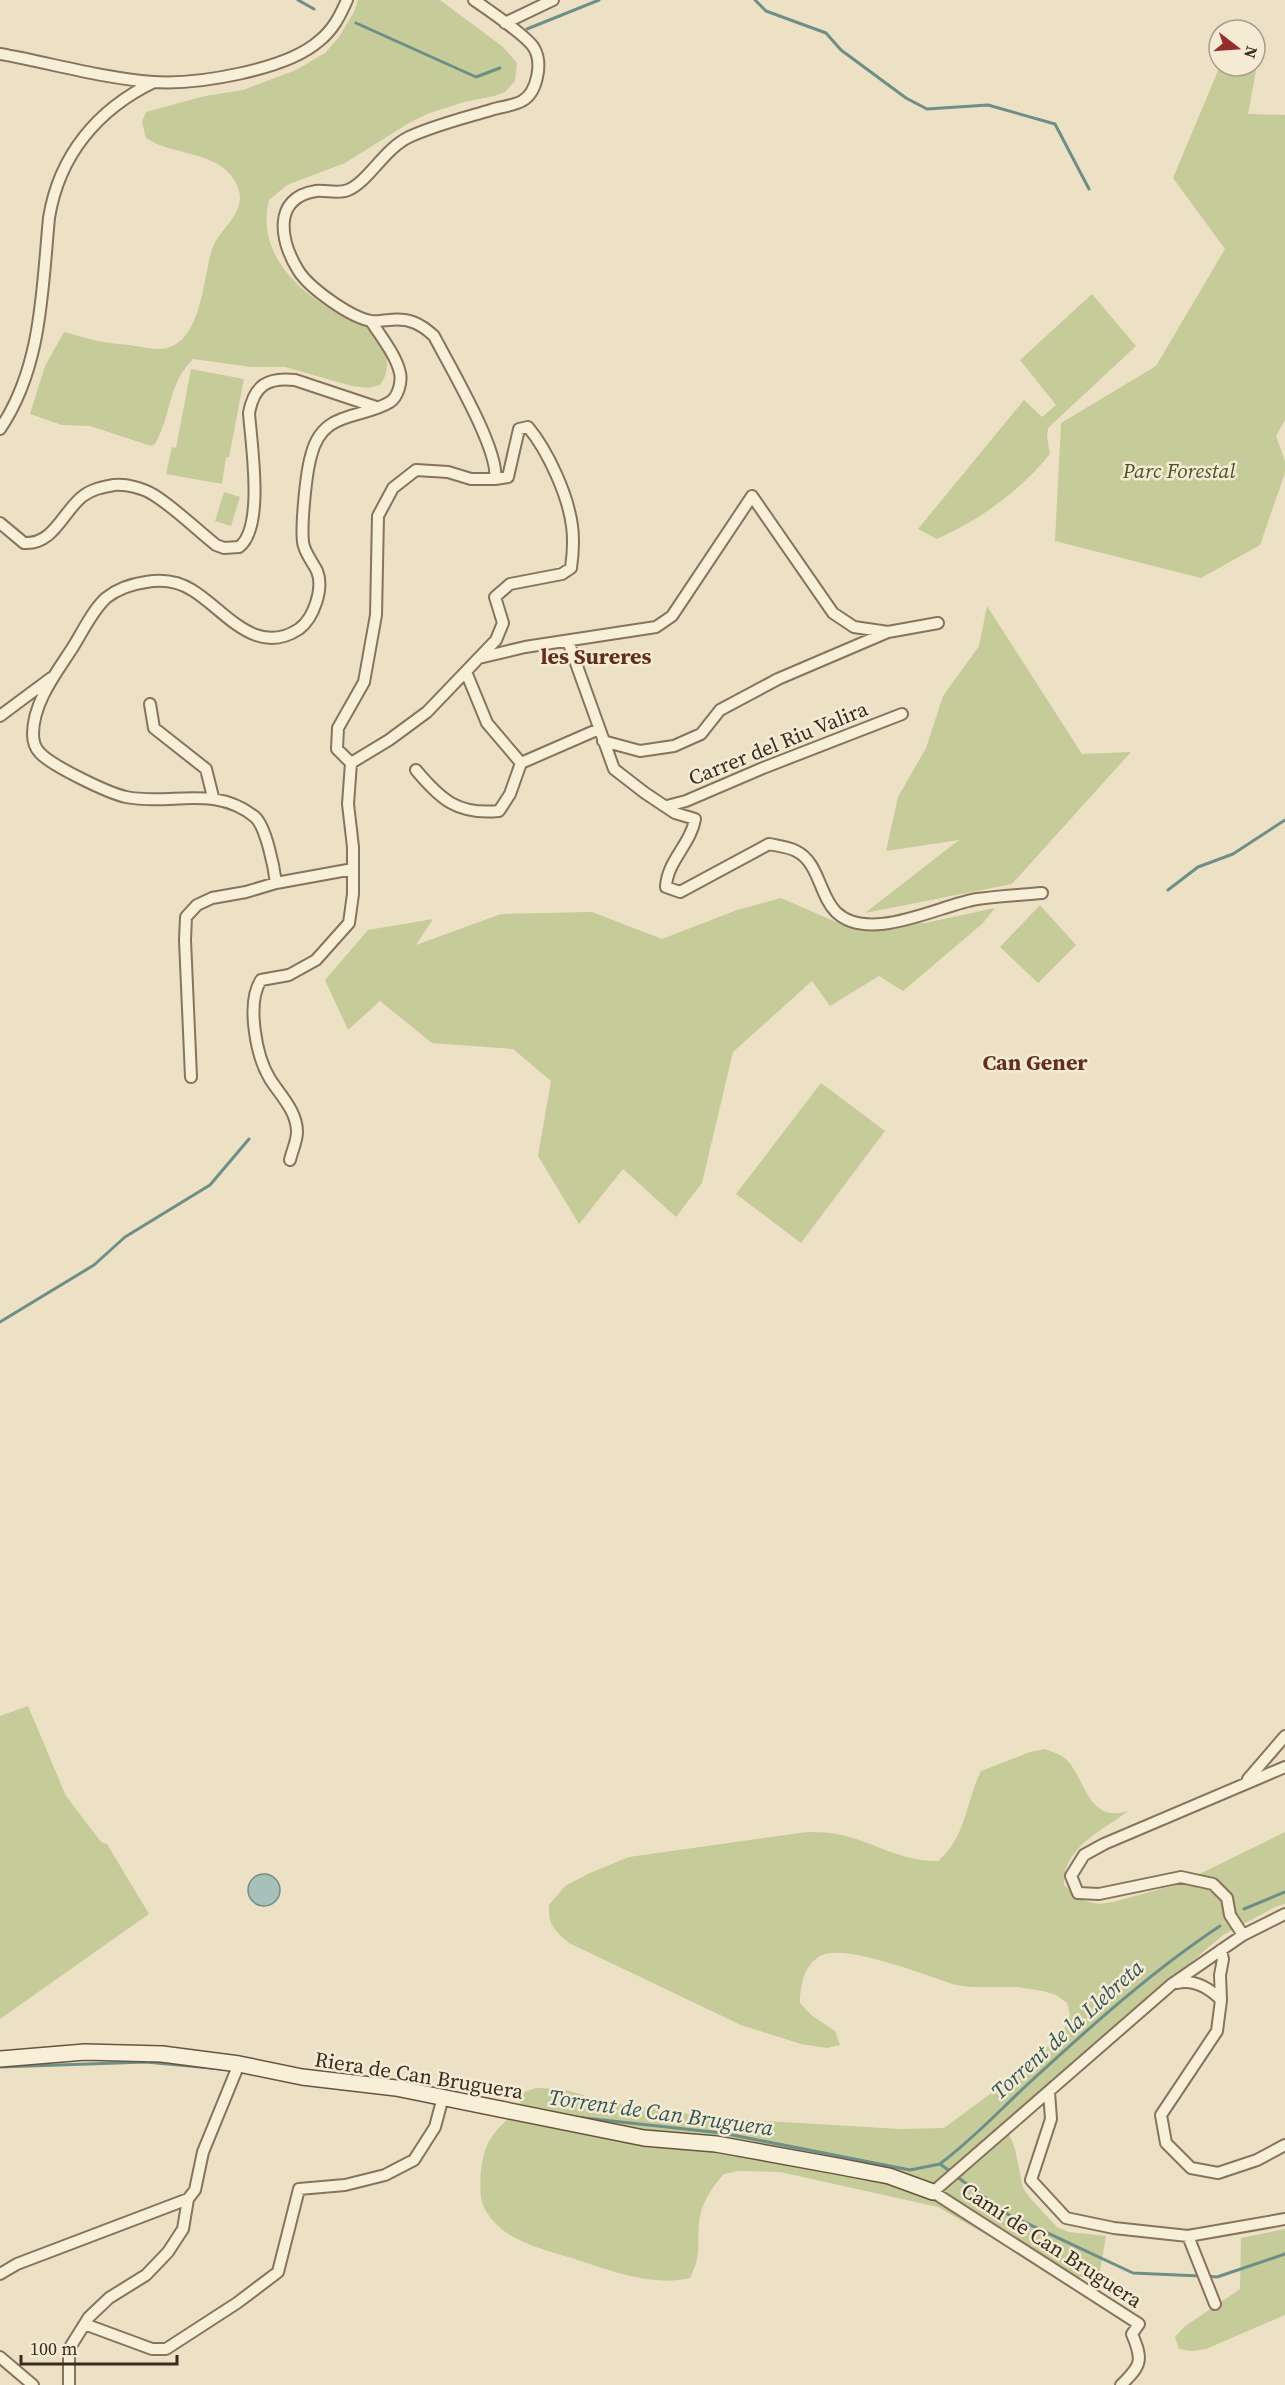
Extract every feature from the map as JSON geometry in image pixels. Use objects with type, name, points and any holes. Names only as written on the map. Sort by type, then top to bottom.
[{"type":"street","points":[[0,54],[106,76],[154,82],[214,78],[276,64],[312,47],[336,23],[347,0]]},
{"type":"street","points":[[474,0],[534,49],[538,72],[533,91],[522,101],[452,121],[409,137],[393,147],[348,190],[316,191],[296,199],[283,216],[283,234],[299,272],[321,296],[372,321],[398,319],[420,323],[434,336],[487,440],[496,471],[495,479]]},
{"type":"street","points":[[505,23],[553,0]]},
{"type":"street","points":[[0,429],[19,395],[35,345],[49,218],[52,201],[64,166],[80,140],[94,124],[126,98],[154,82]]},
{"type":"street","points":[[276,883],[273,865],[258,819],[238,806],[213,797],[138,798],[123,796],[80,777],[40,753],[34,745],[34,723],[45,693],[98,607],[114,593],[135,584],[165,580],[183,585],[239,628],[262,636],[283,635],[301,627],[314,606],[320,579],[303,542],[311,456],[321,435],[336,421],[392,401],[398,393],[400,374],[389,349],[372,321]]},
{"type":"street","points":[[0,523],[24,543],[39,542],[56,528],[83,496],[95,489],[120,485],[153,495],[216,545],[224,548],[239,547],[247,538],[254,515],[249,412],[251,399],[256,390],[273,380],[295,380],[376,407]]},
{"type":"street","points":[[290,1160],[297,1132],[283,1095],[269,1078],[255,1037],[256,988],[261,980],[289,975],[316,960],[349,923],[353,894],[353,847],[348,804],[351,763],[337,749],[338,728],[364,682],[376,615],[378,516],[393,488],[416,471],[448,472],[471,479],[508,477],[519,429],[528,427],[538,439],[563,492],[572,525],[571,568],[562,574],[510,584],[495,597],[503,623],[496,640],[427,712],[389,740],[351,763]]},
{"type":"street","points":[[479,658],[525,647],[656,627],[672,616],[752,496],[834,613],[854,627],[888,632]]},
{"type":"street","points":[[603,741],[640,751],[674,746],[701,734],[720,710],[778,678],[888,632],[938,623]]},
{"type":"street","points":[[568,641],[614,769],[675,813],[695,819],[693,831],[666,876],[666,887],[680,892],[769,844],[797,851],[810,865],[825,898],[837,913],[853,923],[880,923],[918,917],[976,899],[1042,893]]},
{"type":"street","points":[[466,672],[487,723],[521,763]]},
{"type":"street","points":[[0,716],[56,675]]},
{"type":"street","points":[[150,704],[154,728],[206,769],[213,797]]},
{"type":"street","name":"Carrer del Riu Valira","points":[[667,806],[686,801],[902,714]]},
{"type":"street","points":[[416,770],[431,788],[449,803],[480,813],[499,811],[510,794],[521,763],[599,729]]},
{"type":"street","points":[[191,1077],[186,917],[197,905],[212,898],[353,869]]},
{"type":"street","points":[[1246,1782],[1285,1736]]},
{"type":"street","points":[[1243,1935],[1230,1915],[1227,1898],[1213,1884],[1181,1877],[1099,1894],[1078,1893],[1071,1876],[1084,1855],[1104,1844],[1285,1767]]},
{"type":"street","points":[[933,2192],[1172,1984],[1243,1935],[1285,1914]]},
{"type":"street","points":[[1221,1950],[1223,1959],[1220,1975],[1221,2000],[1217,2031],[1161,2115],[1166,2143],[1191,2168],[1218,2173],[1257,2160],[1285,2145]]},
{"type":"street","points":[[1172,1984],[1185,1981],[1208,1987],[1221,2000]]},
{"type":"street","name":"Riera de Can Bruguera","points":[[0,2059],[84,2052],[151,2053],[239,2064],[302,2077],[396,2088],[644,2138],[716,2144],[889,2176],[933,2192]]},
{"type":"street","points":[[69,2385],[69,2349],[87,2325],[89,2317],[109,2298],[146,2275],[168,2252],[183,2229],[188,2199],[195,2190],[203,2152],[239,2064]]},
{"type":"street","points":[[1049,2092],[1051,2119],[1031,2180],[1066,2218],[1114,2228],[1188,2236],[1285,2219]]},
{"type":"street","points":[[87,2325],[152,2349],[166,2349],[237,2303],[278,2272],[299,2189],[345,2185],[385,2175],[414,2160],[435,2127],[443,2097]]},
{"type":"street","name":"Camí de Can Bruguera","points":[[933,2192],[1139,2324],[1132,2334],[1141,2354],[1137,2370],[1122,2385]]},
{"type":"street","points":[[0,2274],[17,2264],[188,2199]]},
{"type":"street","points":[[1188,2236],[1215,2304]]},
{"type":"street","points":[[0,2357],[33,2385]]},
{"type":"green space","points":[[358,0],[440,0],[503,47],[517,63],[515,81],[505,92],[427,114],[345,163],[287,185],[269,200],[266,217],[268,232],[279,262],[312,297],[363,325],[379,339],[387,362],[387,370],[380,385],[368,388],[352,386],[285,367],[251,367],[193,359],[178,379],[160,433],[155,444],[151,446],[90,426],[62,425],[30,414],[45,366],[64,332],[99,341],[155,349],[167,348],[179,342],[188,333],[199,306],[212,249],[237,210],[240,201],[239,192],[235,181],[227,171],[206,159],[168,148],[146,138],[142,122],[146,112],[205,96],[243,90],[296,70],[325,53],[339,37],[354,12]]},
{"type":"green space","name":"Parc Forestal","points":[[1215,78],[1255,78],[1248,114],[1285,115],[1285,420],[1276,436],[1285,461],[1285,473],[1260,545],[1201,578],[1055,541],[1061,423],[1156,366],[1225,249],[1173,178]]},
{"type":"green space","points":[[1092,294],[1136,346],[1048,428],[1050,454],[1012,492],[969,523],[937,539],[918,529],[1024,400],[1042,417],[1056,405],[1020,360]]},
{"type":"green space","points":[[191,369],[244,379],[222,484],[166,474],[172,447],[176,448]]},
{"type":"green space","points":[[224,492],[240,497],[231,526],[215,521]]},
{"type":"green space","points":[[987,606],[1082,754],[1131,752],[1012,884],[865,913],[959,840],[886,851],[898,797],[926,748],[943,696],[979,646]]},
{"type":"green space","points":[[781,898],[845,926],[925,923],[995,908],[982,924],[903,991],[879,976],[830,1006],[812,981],[733,1052],[702,1183],[676,1217],[623,1169],[579,1224],[538,1156],[551,1081],[513,1049],[432,1043],[380,1001],[348,1030],[325,980],[368,930],[433,919],[416,945],[501,914],[592,912],[662,939],[737,910]]},
{"type":"green space","points":[[1040,905],[1076,945],[1038,983],[1000,947]]},
{"type":"green space","points":[[821,1083],[885,1131],[801,1243],[736,1194]]},
{"type":"green space","points":[[28,1706],[66,1796],[101,1842],[107,1844],[149,1914],[0,2019],[0,1716]]},
{"type":"green space","points":[[1045,1749],[1066,1759],[1096,1806],[1104,1811],[1115,1813],[1128,1811],[1086,1841],[1070,1860],[1065,1872],[1064,1885],[1079,1899],[1099,1904],[1113,1902],[1179,1884],[1285,1832],[1285,1904],[1223,1935],[1004,2122],[1015,2149],[1023,2188],[1030,2198],[1057,2227],[1069,2232],[1106,2236],[1100,2271],[1079,2278],[1057,2275],[938,2207],[780,2172],[738,2171],[724,2174],[707,2197],[702,2210],[699,2224],[698,2257],[690,2278],[661,2281],[617,2273],[531,2245],[515,2238],[494,2222],[484,2207],[481,2197],[483,2156],[489,2141],[514,2113],[524,2092],[536,2088],[563,2089],[602,2101],[715,2118],[899,2129],[944,2128],[1024,2069],[1064,2030],[1070,2015],[1067,2003],[1056,1995],[1017,1987],[956,1985],[868,1957],[834,1953],[822,1955],[807,1969],[801,1989],[800,2003],[811,2015],[835,2031],[840,2045],[827,2048],[801,2044],[741,2025],[569,1943],[553,1927],[549,1905],[565,1886],[629,1857],[807,1832],[843,1835],[909,1858],[938,1861],[947,1852],[960,1830],[981,1771],[1030,1752]]},
{"type":"green space","points":[[1285,2229],[1285,2315],[1206,2349],[1192,2351],[1179,2349],[1175,2337],[1184,2327],[1240,2289],[1241,2238]]},
{"type":"water","points":[[264,1874],[275,1879],[280,1890],[275,1901],[264,1906],[253,1901],[248,1890],[253,1879]]},
{"type":"waterway","points":[[298,0],[314,9]]},
{"type":"waterway","points":[[527,29],[599,0]]},
{"type":"waterway","points":[[755,0],[766,11],[826,33],[841,50],[906,98],[927,109],[988,105],[1055,124],[1089,189]]},
{"type":"waterway","points":[[356,23],[476,77],[500,68]]},
{"type":"waterway","points":[[1168,890],[1198,867],[1233,854],[1285,820]]},
{"type":"waterway","points":[[0,1322],[94,1265],[125,1237],[210,1185],[249,1139]]},
{"type":"waterway","name":"Torrent de la Llebreta","points":[[1244,1909],[1285,1892]]},
{"type":"waterway","name":"Torrent de la Llebreta","points":[[941,2163],[1122,2000],[1220,1926]]},
{"type":"waterway","name":"Torrent de Can Bruguera","points":[[0,2067],[146,2062],[233,2070]]},
{"type":"waterway","name":"Torrent de Can Bruguera","points":[[575,2117],[722,2133],[910,2170],[940,2164],[951,2172]]},
{"type":"waterway","name":"Torrent de Can Bruguera","points":[[956,2176],[1009,2215],[1133,2273],[1200,2276]]},
{"type":"waterway","name":"Torrent de Can Bruguera","points":[[1206,2276],[1217,2277],[1285,2254]]},
{"type":"district","name":"les Sureres","points":[[596,656]]},
{"type":"district","name":"Can Gener","points":[[1035,1062]]}]
